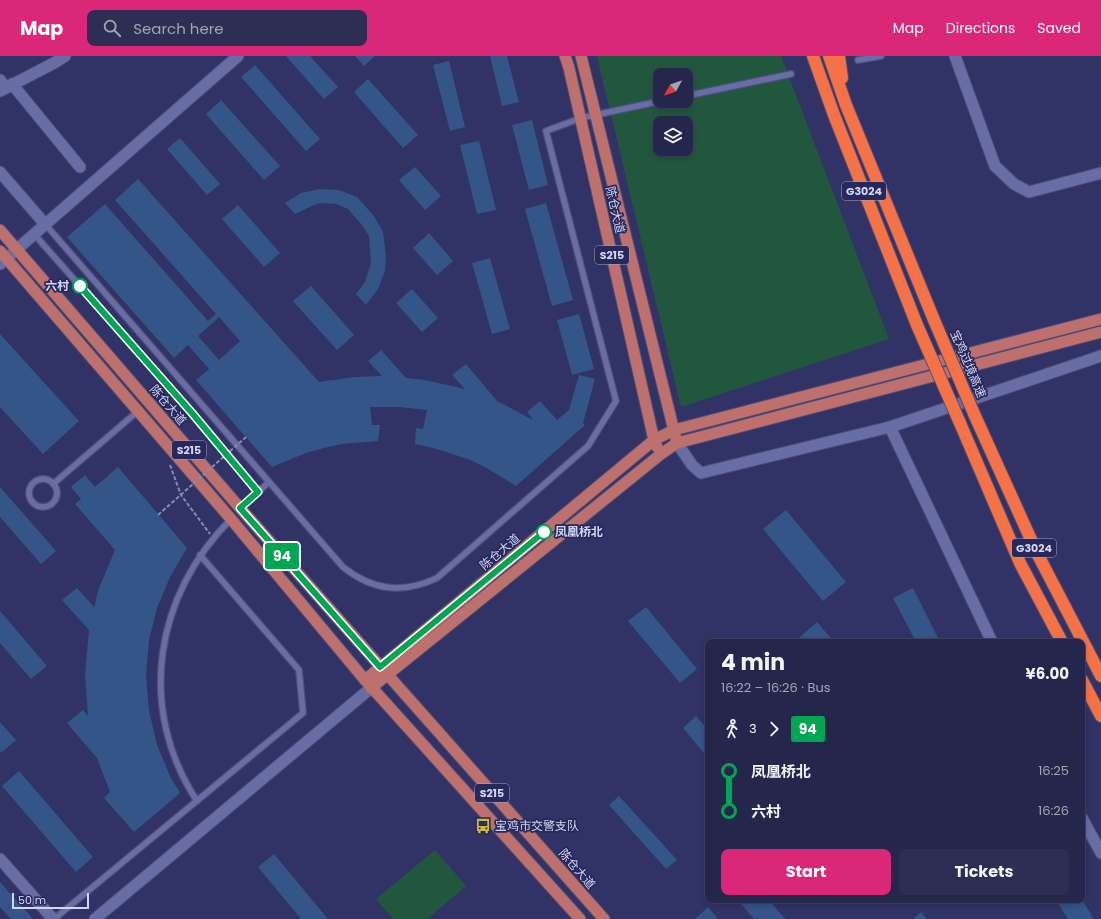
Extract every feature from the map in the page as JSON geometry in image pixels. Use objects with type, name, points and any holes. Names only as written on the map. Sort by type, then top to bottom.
[{"type":"highway","points":[[807,56],[834,115]]},
{"type":"highway","name":"G3024","points":[[813,56],[834,115],[917,325],[1020,562],[1060,639]]},
{"type":"highway","name":"宝鸡过境高速","points":[[828,56],[846,105],[975,416],[1038,554],[1082,639]]},
{"type":"highway","points":[[839,56],[846,105]]},
{"type":"highway","name":"宝鸡过境高速","points":[[1085,645],[1101,676]]},
{"type":"highway","points":[[1085,686],[1101,716]]},
{"type":"main road","name":"陈仓大道","points":[[565,56],[581,118],[654,440],[661,454]]},
{"type":"main road","points":[[581,56],[677,443]]},
{"type":"main road","name":"陈仓大道","points":[[0,230],[240,508],[604,919]]},
{"type":"main road","name":"S215","points":[[2,257],[138,410],[232,519],[368,684],[580,919]]},
{"type":"main road","points":[[654,440],[674,430],[1101,319]]},
{"type":"main road","name":"陈仓大道","points":[[368,684],[677,443],[1101,332]]},
{"type":"main road","name":"陈仓大道","points":[[384,671],[654,440]]},
{"type":"street","points":[[2,257],[16,249],[238,56]]},
{"type":"street","points":[[955,56],[995,166],[1014,184],[1029,192],[1101,173]]},
{"type":"street","points":[[58,58],[4,86],[80,167]]},
{"type":"street","points":[[0,172],[45,224]]},
{"type":"street","points":[[677,443],[692,465],[701,473],[890,426],[1101,356]]},
{"type":"street","points":[[890,426],[991,639]]},
{"type":"street","points":[[95,919],[368,684]]},
{"type":"street","points":[[1085,824],[1101,853]]},
{"type":"street","points":[[0,859],[53,919]]},
{"type":"lane","points":[[858,60],[881,56]]},
{"type":"lane","points":[[693,95],[791,74]]},
{"type":"lane","points":[[45,224],[336,559],[352,575],[372,585],[395,588],[417,586],[437,578],[588,446],[616,401],[546,131],[581,118],[653,103]]},
{"type":"lane","points":[[34,233],[192,413],[258,492]]},
{"type":"lane","points":[[53,484],[138,410]]},
{"type":"lane","points":[[40,479],[45,479],[53,484],[56,493],[54,502],[45,506],[40,506],[32,502],[29,493],[32,484],[40,479]]},
{"type":"lane","points":[[240,508],[269,482]]},
{"type":"lane","points":[[197,801],[181,773],[168,737],[162,700],[161,681],[164,643],[173,608],[188,575],[200,555],[213,538],[232,519]]},
{"type":"lane","points":[[53,919],[304,713],[299,670],[200,555]]},
{"type":"path","points":[[158,515],[246,437]]},
{"type":"path","points":[[168,458],[181,495],[213,538]]},
{"type":"green space","points":[[597,56],[781,56],[889,339],[681,407]]},
{"type":"green space","points":[[435,850],[466,886],[427,919],[393,919],[376,899]]},
{"type":"building","points":[[286,56],[310,56],[338,87],[324,99]]},
{"type":"building","points":[[355,56],[375,56],[364,66]]},
{"type":"building","points":[[490,56],[507,56],[519,102],[502,106]]},
{"type":"building","points":[[449,61],[465,127],[450,131],[433,65]]},
{"type":"building","points":[[255,65],[320,139],[306,151],[241,77]]},
{"type":"building","points":[[368,79],[418,135],[403,148],[354,92]]},
{"type":"building","points":[[221,100],[280,166],[264,180],[206,114]]},
{"type":"building","points":[[532,120],[548,185],[529,190],[512,125]]},
{"type":"building","points":[[180,138],[220,184],[207,195],[167,149]]},
{"type":"building","points":[[479,141],[496,210],[477,214],[460,145]]},
{"type":"building","points":[[415,167],[441,196],[425,210],[399,180]]},
{"type":"building","points":[[138,179],[319,382],[355,377],[382,376],[368,361],[381,350],[406,378],[425,380],[465,389],[452,375],[466,364],[497,401],[533,420],[527,412],[540,401],[557,420],[569,410],[579,375],[595,379],[583,423],[585,425],[516,486],[485,467],[468,459],[415,444],[416,428],[423,429],[427,410],[399,407],[370,407],[372,425],[380,425],[378,441],[342,444],[324,448],[306,453],[272,467],[196,380],[209,369],[188,345],[174,358],[67,237],[105,204],[208,321],[216,314],[115,200]],"holes":[[[219,317],[240,341],[219,360],[198,336]]]},
{"type":"building","points":[[320,189],[339,190],[357,197],[374,216],[383,232],[386,257],[385,271],[378,289],[366,305],[356,294],[365,282],[371,263],[369,236],[362,225],[348,209],[336,204],[321,203],[295,214],[285,203],[301,193]]},
{"type":"building","points":[[546,203],[573,300],[552,306],[525,209]]},
{"type":"building","points":[[238,205],[280,253],[264,267],[222,219]]},
{"type":"building","points":[[429,233],[453,261],[437,275],[413,248]]},
{"type":"building","points":[[490,258],[510,329],[492,334],[472,263]]},
{"type":"building","points":[[311,286],[354,335],[337,350],[293,301]]},
{"type":"building","points":[[412,289],[438,318],[422,332],[396,303]]},
{"type":"building","points":[[579,314],[594,369],[572,375],[557,320]]},
{"type":"building","points":[[0,334],[79,421],[43,454],[0,407]]},
{"type":"building","points":[[118,467],[187,548],[170,577],[157,608],[149,640],[146,675],[149,711],[157,745],[171,778],[180,793],[134,832],[104,798],[110,792],[97,758],[67,723],[83,710],[88,716],[85,675],[89,630],[62,600],[77,588],[94,607],[99,588],[115,550],[75,504],[81,499],[71,487],[85,475],[95,487]]},
{"type":"building","points":[[0,487],[56,551],[41,564],[0,517]]},
{"type":"building","points":[[786,510],[846,582],[823,601],[763,529]]},
{"type":"building","points":[[913,588],[938,639],[914,639],[893,598]]},
{"type":"building","points":[[646,607],[697,669],[680,683],[628,621]]},
{"type":"building","points":[[0,611],[47,666],[31,679],[0,643]]},
{"type":"building","points":[[817,622],[831,639],[800,639],[799,638]]},
{"type":"building","points":[[696,716],[705,726],[705,754],[683,728]]},
{"type":"building","points":[[0,722],[16,740],[1,753],[0,751]]},
{"type":"building","points":[[19,771],[93,857],[76,872],[2,786]]},
{"type":"building","points":[[619,796],[677,860],[666,869],[609,805]]},
{"type":"building","points":[[274,854],[328,919],[301,919],[258,867]]},
{"type":"building","points":[[0,882],[33,919],[11,919],[0,907]]},
{"type":"building","points":[[741,903],[772,903],[785,919],[754,919]]},
{"type":"building","points":[[1058,903],[1084,903],[1094,919],[1068,919]]},
{"type":"building","points":[[708,907],[718,919],[695,919]]},
{"type":"building","points":[[921,912],[927,919],[913,919]]},
{"type":"bus line","name":"94","points":[[80,286],[192,413],[258,492],[240,508],[380,667],[544,532]]},
{"type":"place","name":"六村","points":[[80,286]]},
{"type":"place","name":"凤凰桥北","points":[[544,532]]},
{"type":"place","name":"宝鸡市交警支队","points":[[483,826]]}]
